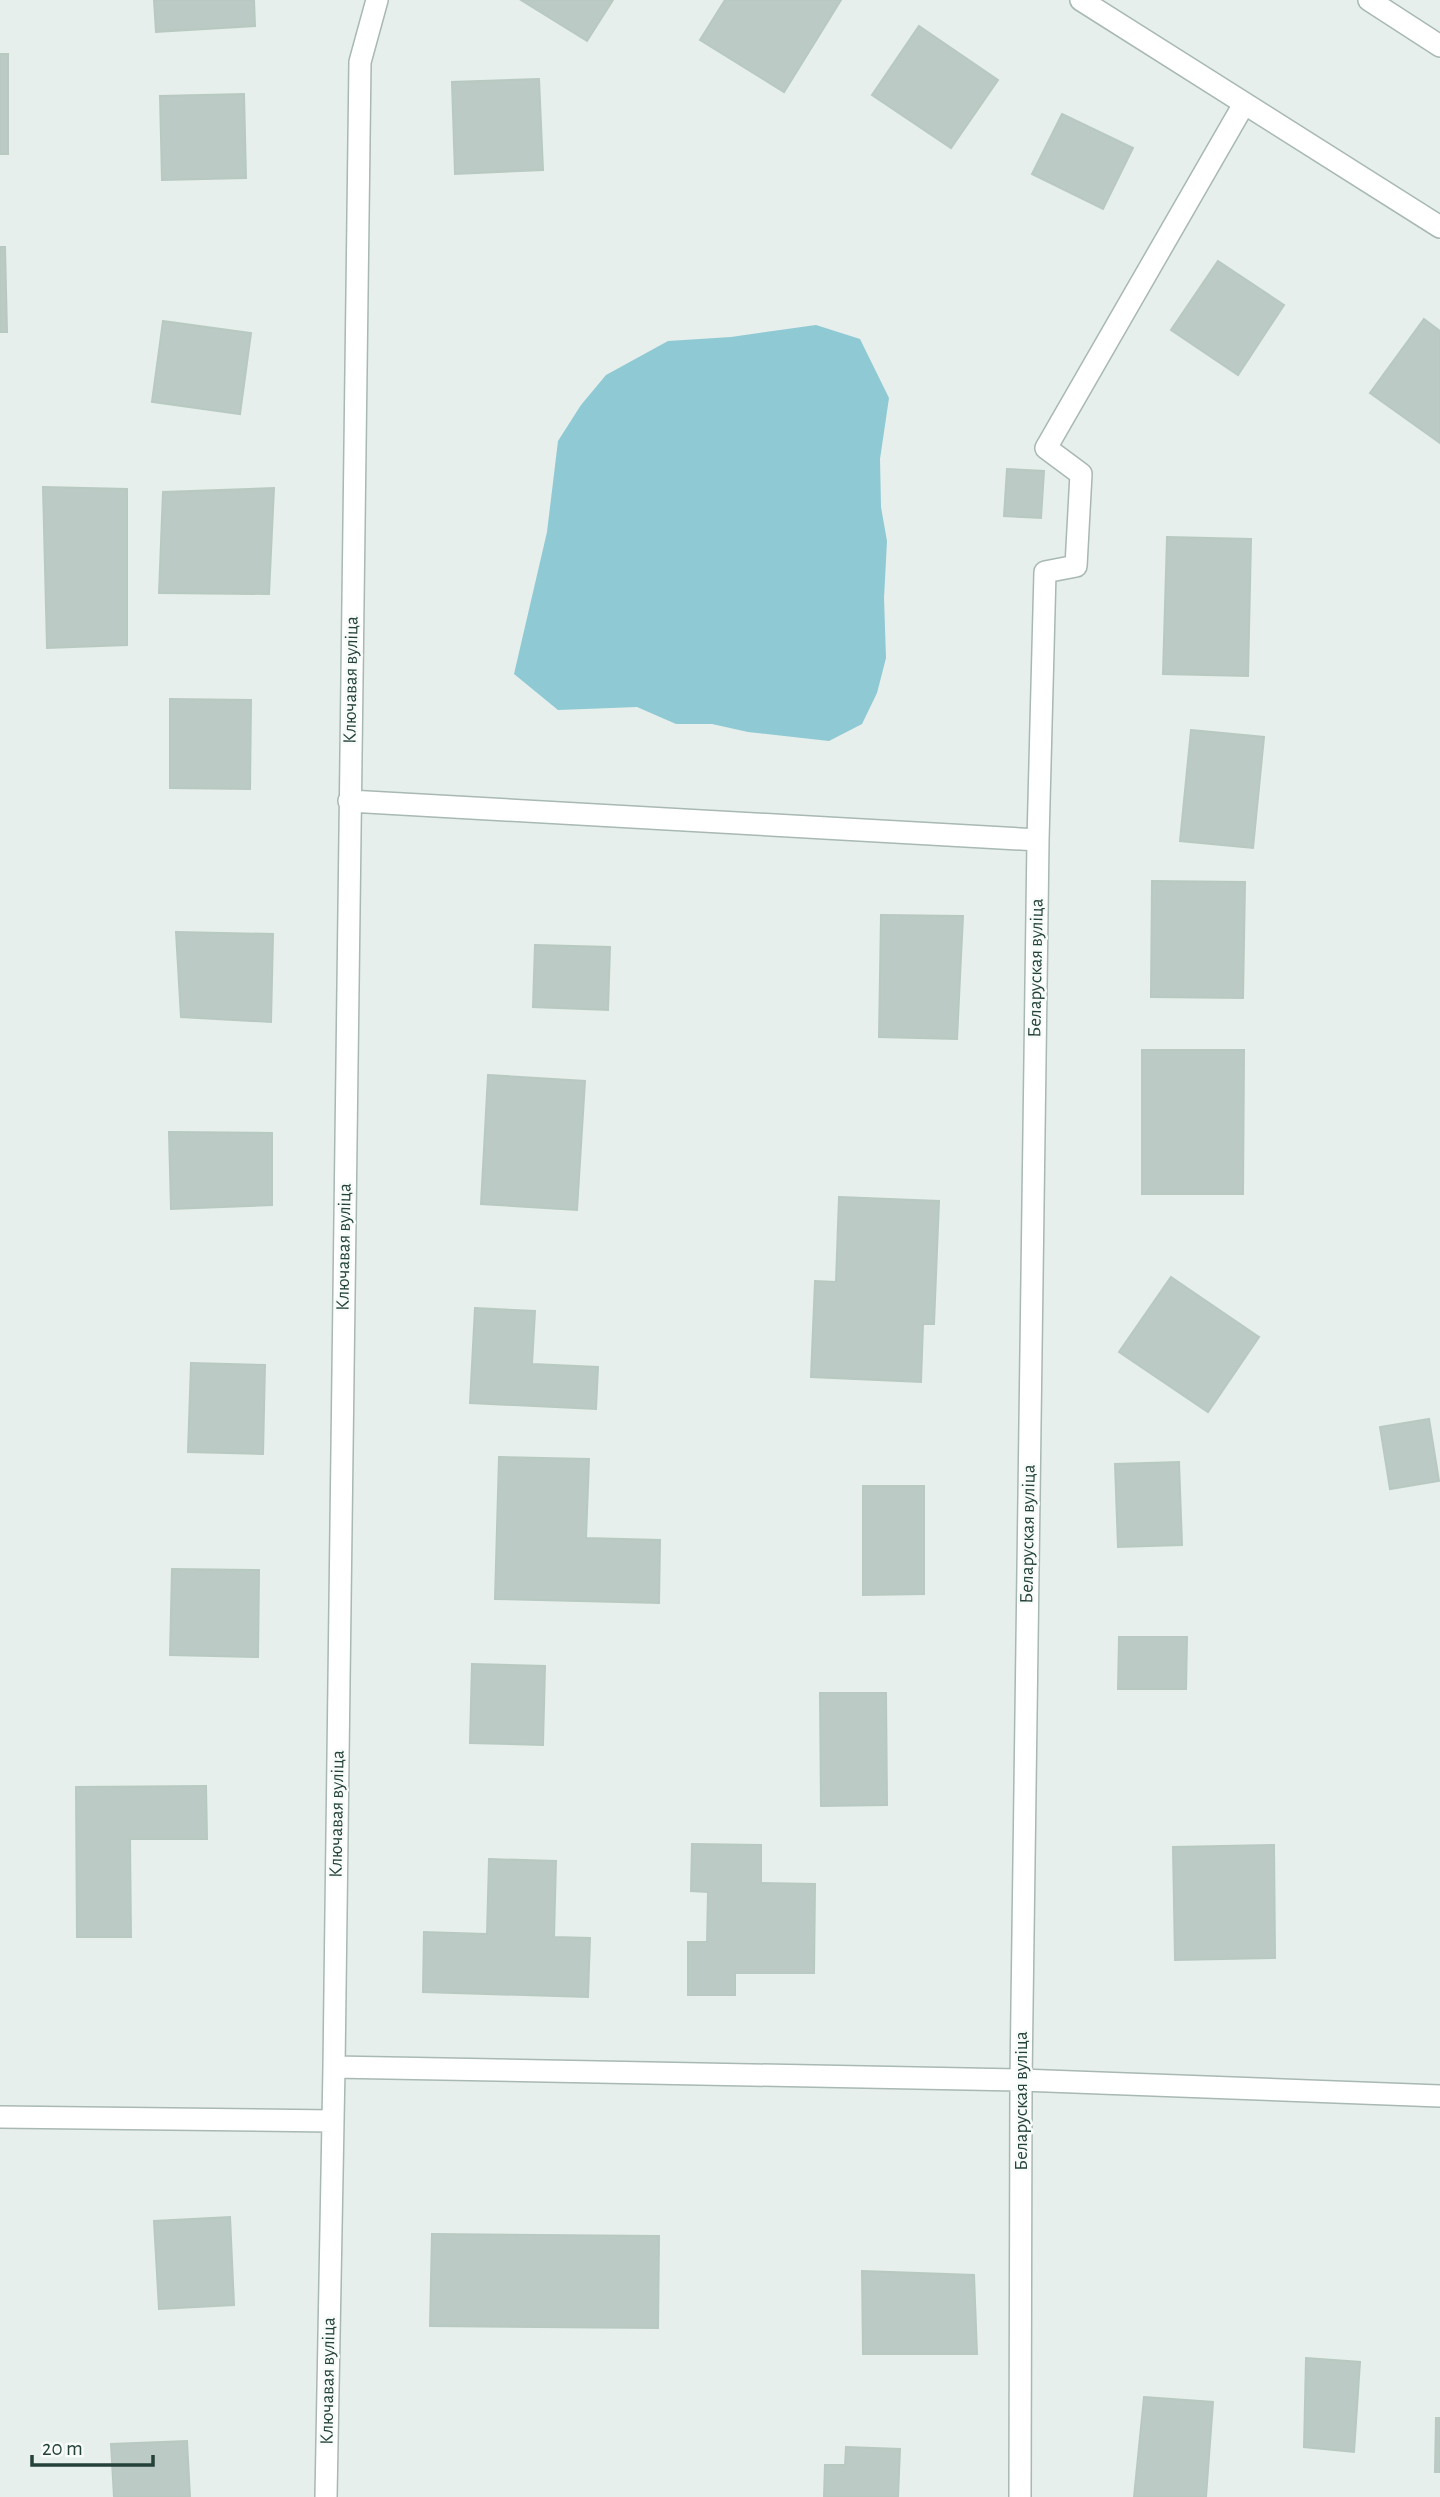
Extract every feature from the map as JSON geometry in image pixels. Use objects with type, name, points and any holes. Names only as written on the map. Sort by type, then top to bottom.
[{"type":"street","name":"Ключавая вуліца","points":[[326,2497],[360,62],[377,0]]},
{"type":"street","points":[[1081,0],[1440,228]]},
{"type":"street","points":[[1368,0],[1440,46]]},
{"type":"street","name":"Беларуская вуліца","points":[[1020,2497],[1021,2080],[1038,840],[1045,572],[1076,566],[1081,474],[1046,448],[1244,104]]},
{"type":"street","points":[[349,801],[1038,840]]},
{"type":"street","points":[[334,2067],[1021,2080],[1440,2096]]},
{"type":"street","points":[[0,2117],[333,2121]]},
{"type":"water","points":[[816,325],[860,339],[889,398],[880,459],[881,507],[887,541],[884,598],[886,658],[877,693],[862,724],[829,741],[748,732],[712,724],[676,724],[637,707],[558,710],[514,674],[547,532],[558,441],[581,405],[606,375],[668,341],[731,337]]},
{"type":"building","points":[[154,0],[254,0],[255,26],[156,32]]},
{"type":"building","points":[[521,0],[613,0],[587,41]]},
{"type":"building","points":[[725,0],[841,0],[784,92],[700,40]]},
{"type":"building","points":[[919,26],[998,80],[951,148],[872,95]]},
{"type":"building","points":[[0,54],[8,54],[8,154],[0,154]]},
{"type":"building","points":[[539,79],[543,170],[455,174],[452,82]]},
{"type":"building","points":[[244,94],[246,178],[162,180],[160,96]]},
{"type":"building","points":[[1062,114],[1133,148],[1103,209],[1032,174]]},
{"type":"building","points":[[0,247],[5,247],[7,332],[0,332]]},
{"type":"building","points":[[1218,261],[1284,305],[1238,375],[1171,330]]},
{"type":"building","points":[[1424,319],[1440,331],[1440,443],[1370,393]]},
{"type":"building","points":[[163,321],[251,333],[240,414],[152,402]]},
{"type":"building","points":[[1007,469],[1044,471],[1041,518],[1004,516]]},
{"type":"building","points":[[43,487],[127,489],[127,645],[47,648]]},
{"type":"building","points":[[274,488],[269,594],[159,593],[163,492]]},
{"type":"building","points":[[1167,537],[1251,539],[1248,676],[1163,674]]},
{"type":"building","points":[[170,699],[251,700],[250,789],[170,788]]},
{"type":"building","points":[[1191,730],[1264,737],[1253,848],[1180,841]]},
{"type":"building","points":[[1152,881],[1245,882],[1243,998],[1151,997]]},
{"type":"building","points":[[881,915],[963,916],[957,1039],[879,1037]]},
{"type":"building","points":[[176,932],[273,934],[271,1022],[181,1017]]},
{"type":"building","points":[[535,945],[610,947],[608,1010],[533,1007]]},
{"type":"building","points":[[1142,1050],[1244,1050],[1243,1194],[1142,1194]]},
{"type":"building","points":[[488,1075],[585,1081],[577,1210],[481,1204]]},
{"type":"building","points":[[169,1132],[272,1133],[272,1205],[171,1209]]},
{"type":"building","points":[[839,1197],[939,1201],[934,1324],[923,1324],[921,1382],[811,1377],[815,1281],[836,1282]]},
{"type":"building","points":[[1171,1277],[1259,1337],[1208,1412],[1119,1352]]},
{"type":"building","points":[[475,1308],[535,1311],[532,1364],[598,1367],[596,1409],[470,1403]]},
{"type":"building","points":[[191,1363],[265,1365],[263,1454],[188,1452]]},
{"type":"building","points":[[1429,1419],[1439,1481],[1390,1489],[1380,1427]]},
{"type":"building","points":[[499,1457],[589,1459],[586,1538],[660,1540],[659,1603],[495,1599]]},
{"type":"building","points":[[1179,1462],[1182,1545],[1118,1547],[1115,1464]]},
{"type":"building","points":[[863,1486],[924,1486],[924,1594],[863,1595]]},
{"type":"building","points":[[172,1569],[259,1570],[258,1657],[170,1655]]},
{"type":"building","points":[[1119,1637],[1187,1637],[1186,1689],[1118,1689]]},
{"type":"building","points":[[472,1664],[545,1666],[543,1745],[470,1743]]},
{"type":"building","points":[[820,1693],[886,1693],[887,1805],[821,1806]]},
{"type":"building","points":[[206,1786],[207,1839],[130,1839],[131,1937],[77,1937],[76,1787]]},
{"type":"building","points":[[692,1844],[761,1845],[761,1883],[815,1884],[814,1973],[735,1973],[735,1995],[688,1995],[688,1942],[707,1942],[708,1892],[691,1891]]},
{"type":"building","points":[[1274,1845],[1275,1958],[1175,1960],[1173,1847]]},
{"type":"building","points":[[489,1859],[556,1861],[554,1937],[590,1938],[588,1997],[423,1992],[424,1932],[487,1934]]},
{"type":"building","points":[[230,2217],[234,2305],[159,2309],[154,2221]]},
{"type":"building","points":[[432,2234],[659,2236],[658,2328],[430,2326]]},
{"type":"building","points":[[862,2271],[974,2275],[977,2354],[863,2354]]},
{"type":"building","points":[[1306,2358],[1360,2362],[1354,2452],[1304,2447]]},
{"type":"building","points":[[1144,2397],[1213,2402],[1206,2497],[1134,2497]]},
{"type":"building","points":[[1436,2418],[1440,2418],[1440,2472],[1435,2472]]},
{"type":"building","points":[[187,2441],[190,2497],[114,2497],[111,2444]]},
{"type":"building","points":[[846,2447],[900,2449],[898,2497],[824,2497],[825,2465],[845,2465]]}]
